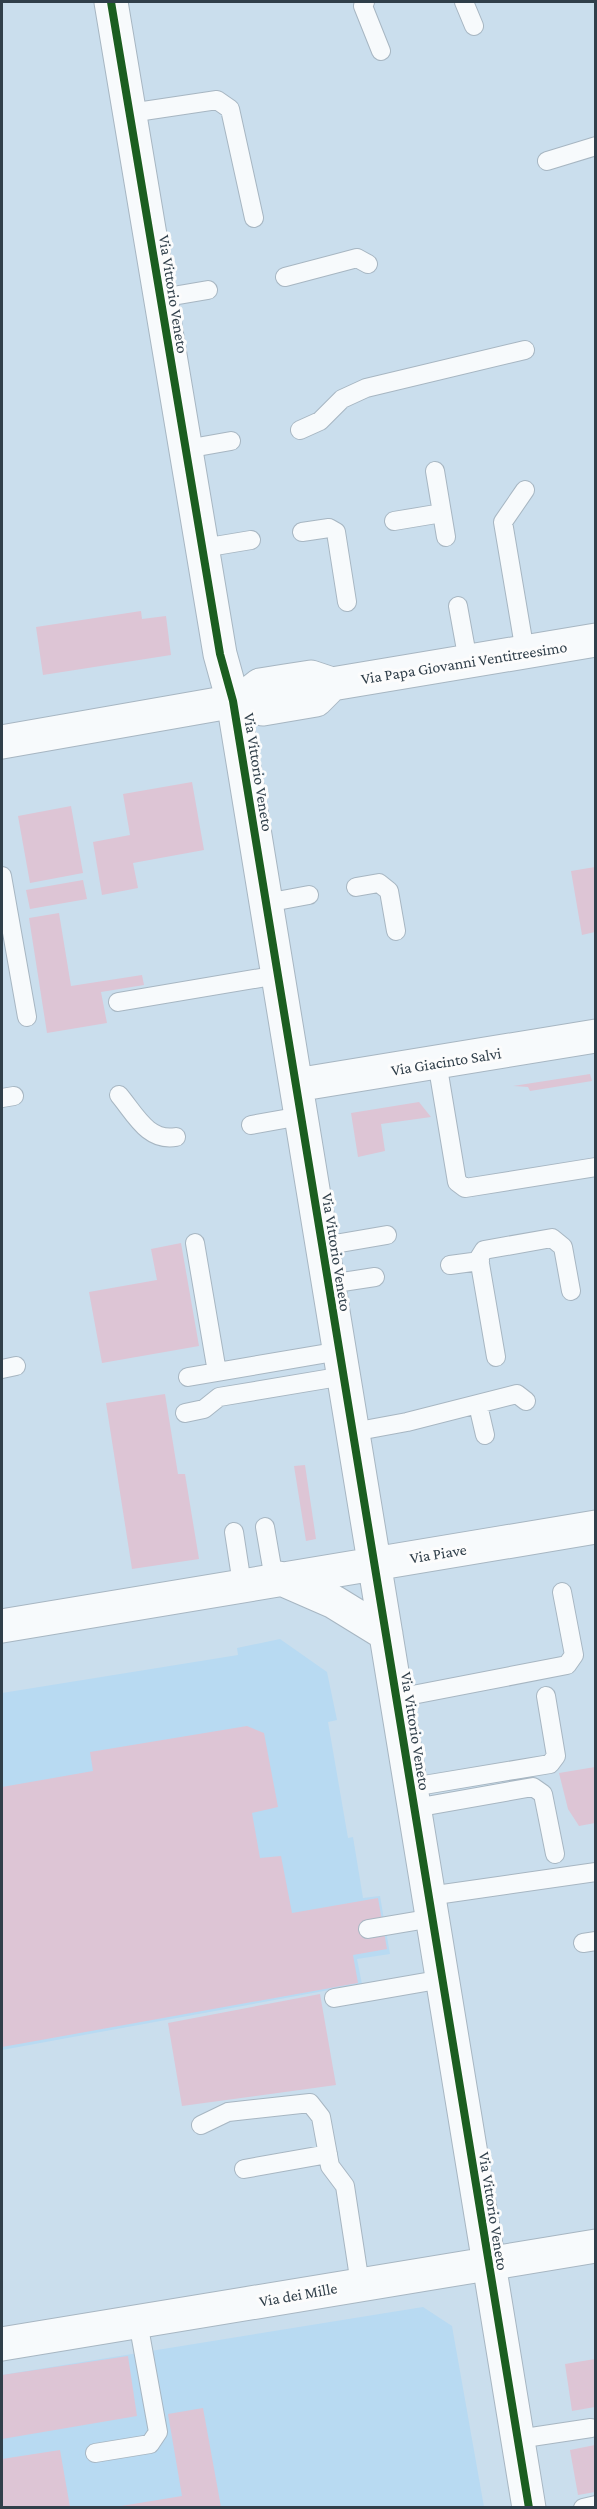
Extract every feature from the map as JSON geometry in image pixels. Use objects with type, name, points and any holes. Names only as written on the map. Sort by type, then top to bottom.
[{"type":"street","name":"Via Vittorio Veneto","points":[[111,2],[220,654],[237,700],[266,903],[529,2508]]},
{"type":"street","name":"Via Papa Giovanni Ventitreesimo","points":[[2,742],[237,700],[260,685],[311,677],[332,684],[596,640]]},
{"type":"street","name":"Via Giacinto Salvi","points":[[299,1100],[437,1062],[596,1036]]},
{"type":"street","name":"Via Piave","points":[[2,1626],[277,1578],[596,1527]]},
{"type":"street","points":[[277,1578],[334,1602],[386,1634]]},
{"type":"street","name":"Via dei Mille","points":[[2,2344],[596,2246]]},
{"type":"lane","points":[[365,2],[363,6],[381,51]]},
{"type":"lane","points":[[464,2],[474,26]]},
{"type":"lane","points":[[130,113],[217,99],[230,109],[254,218]]},
{"type":"lane","points":[[547,161],[596,146]]},
{"type":"lane","points":[[285,277],[357,258],[368,264]]},
{"type":"lane","points":[[161,297],[208,290]]},
{"type":"lane","points":[[300,430],[320,421],[342,399],[366,388],[525,350]]},
{"type":"lane","points":[[186,449],[231,441]]},
{"type":"lane","points":[[435,471],[446,537]]},
{"type":"lane","points":[[525,490],[502,522],[525,652]]},
{"type":"lane","points":[[394,521],[442,513]]},
{"type":"lane","points":[[302,532],[329,528],[336,532],[347,602]]},
{"type":"lane","points":[[203,548],[251,540]]},
{"type":"lane","points":[[458,606],[468,661]]},
{"type":"lane","points":[[2,876],[27,1017]]},
{"type":"lane","points":[[356,887],[379,883],[389,891],[396,931]]},
{"type":"lane","points":[[266,903],[309,895]]},
{"type":"lane","points":[[118,1002],[278,975]]},
{"type":"lane","points":[[437,1062],[457,1182],[465,1188],[596,1167]]},
{"type":"lane","points":[[119,1095],[152,1134],[164,1139],[176,1137]]},
{"type":"lane","points":[[251,1125],[299,1100]]},
{"type":"lane","points":[[323,1246],[387,1235]]},
{"type":"lane","points":[[496,1357],[479,1257],[484,1250],[552,1238],[563,1247],[571,1291]]},
{"type":"lane","points":[[195,1243],[217,1372]]},
{"type":"lane","points":[[450,1265],[480,1261]]},
{"type":"lane","points":[[329,1284],[375,1277]]},
{"type":"lane","points":[[188,1377],[217,1372],[342,1363]]},
{"type":"lane","points":[[185,1413],[204,1409],[219,1397],[342,1363]]},
{"type":"lane","points":[[353,1432],[398,1424],[517,1394],[526,1401]]},
{"type":"lane","points":[[478,1405],[485,1435]]},
{"type":"lane","points":[[266,1527],[277,1578]]},
{"type":"lane","points":[[234,1532],[242,1584]]},
{"type":"lane","points":[[397,1698],[567,1665],[574,1656],[561,1592]]},
{"type":"lane","points":[[413,1798],[550,1764],[556,1756],[546,1696]]},
{"type":"lane","points":[[413,1798],[533,1787],[543,1794],[555,1854]]},
{"type":"lane","points":[[368,1929],[431,1907],[596,1872]]},
{"type":"lane","points":[[334,1998],[443,1979]]},
{"type":"lane","points":[[201,2125],[228,2112],[310,2103],[321,2117],[330,2166],[345,2186],[360,2284]]},
{"type":"lane","points":[[244,2169],[328,2154]]},
{"type":"lane","points":[[95,2453],[150,2444],[158,2432],[138,2322]]},
{"type":"lane","points":[[518,2439],[591,2428]]},
{"type":"lane","points":[[583,2508],[596,2505]]},
{"type":"shaded area","points":[[141,611],[142,619],[166,616],[171,655],[43,675],[36,627]]},
{"type":"shaded area","points":[[192,782],[204,850],[133,863],[138,888],[102,895],[93,842],[130,835],[123,794]]},
{"type":"shaded area","points":[[71,806],[83,873],[30,883],[18,816]]},
{"type":"shaded area","points":[[595,867],[595,932],[582,935],[571,871]]},
{"type":"shaded area","points":[[83,880],[87,899],[30,909],[26,890]]},
{"type":"shaded area","points":[[59,913],[71,986],[142,975],[144,985],[101,992],[107,1023],[47,1033],[29,918]]},
{"type":"shaded area","points":[[590,1074],[592,1081],[530,1091],[528,1087],[513,1086]]},
{"type":"shaded area","points":[[419,1102],[431,1117],[381,1124],[385,1151],[358,1157],[351,1113]]},
{"type":"shaded area","points":[[181,1243],[199,1346],[102,1363],[89,1292],[157,1280],[151,1249]]},
{"type":"shaded area","points":[[165,1394],[178,1474],[185,1474],[199,1559],[132,1569],[106,1403]]},
{"type":"shaded area","points":[[305,1465],[316,1539],[306,1541],[294,1466]]},
{"type":"shaded area","points":[[280,1639],[327,1672],[337,1720],[328,1722],[348,1838],[353,1837],[363,1898],[380,1896],[390,1954],[357,1959],[362,1984],[2,2050],[2,1693],[238,1655],[237,1648]]},
{"type":"shaded area","points":[[247,1726],[264,1733],[278,1807],[252,1813],[260,1858],[281,1856],[292,1913],[378,1898],[387,1949],[353,1955],[358,1983],[2,2047],[2,1787],[93,1771],[90,1752]]},
{"type":"shaded area","points":[[595,1767],[595,1823],[579,1826],[568,1809],[559,1773]]},
{"type":"shaded area","points":[[320,1994],[336,2085],[182,2106],[168,2023]]},
{"type":"shaded area","points":[[423,2307],[452,2326],[484,2507],[2,2508],[2,2375]]},
{"type":"shaded area","points":[[128,2356],[137,2416],[2,2439],[2,2375]]},
{"type":"shaded area","points":[[595,2359],[595,2407],[572,2411],[565,2364]]},
{"type":"shaded area","points":[[203,2408],[221,2507],[115,2507],[182,2496],[168,2414]]},
{"type":"shaded area","points":[[595,2445],[595,2492],[578,2495],[570,2450]]},
{"type":"shaded area","points":[[60,2450],[70,2507],[3,2507],[2,2459]]},
{"type":"cycle path","points":[[111,2],[220,654],[233,701],[529,2508]]}]
